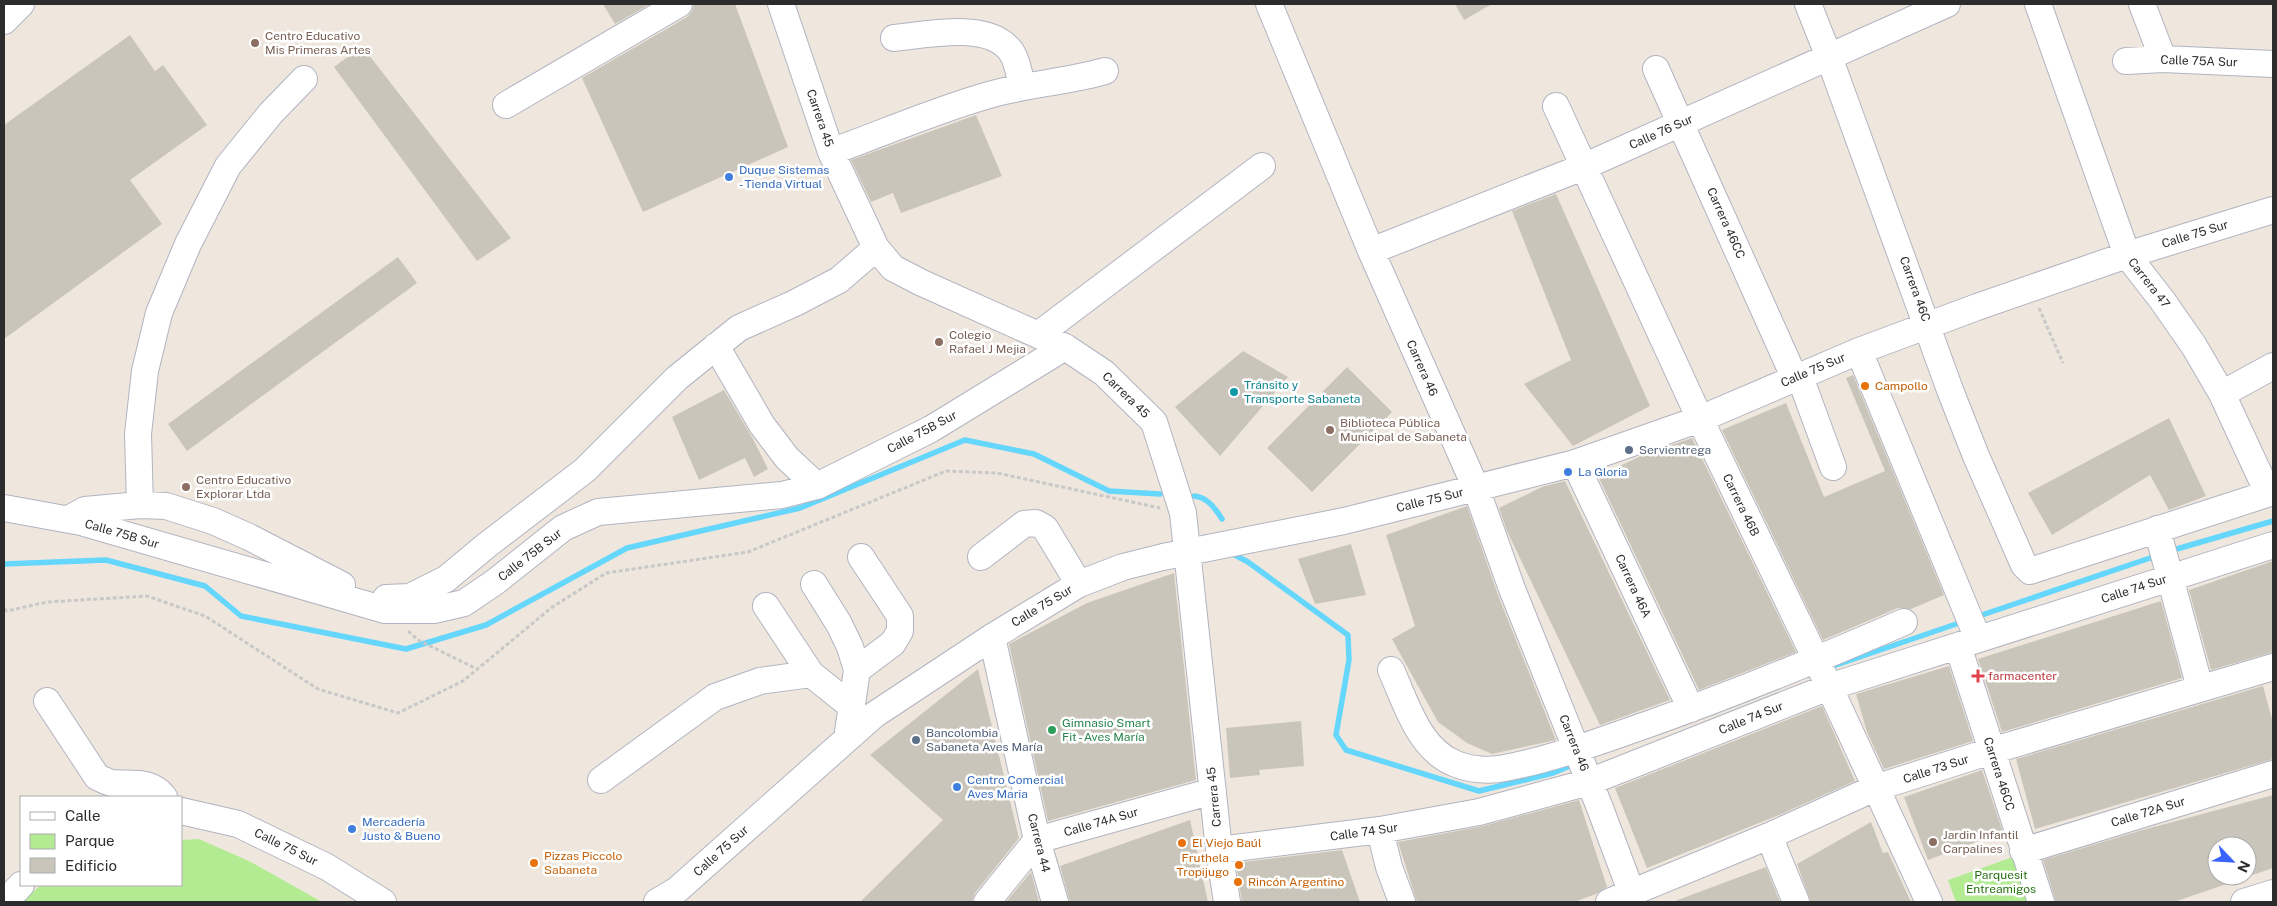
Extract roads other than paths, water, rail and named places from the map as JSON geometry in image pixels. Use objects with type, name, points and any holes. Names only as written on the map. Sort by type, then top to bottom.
[{"type":"street","points":[[4,21],[21,4]]},
{"type":"street","points":[[506,105],[679,4]]},
{"type":"street","name":"Carrera 45","points":[[781,4],[831,152],[876,248],[893,268],[1065,348],[1104,373],[1154,422],[1182,513],[1219,850],[1228,902]]},
{"type":"street","name":"Carrera 46","points":[[1269,4],[1371,251],[1476,488],[1512,589],[1583,765],[1625,900]]},
{"type":"street","name":"Carrera 46C","points":[[1808,4],[1829,56],[1976,456],[2024,565],[2030,571]]},
{"type":"street","name":"Calle 76 Sur","points":[[1371,251],[1583,167],[1947,4]]},
{"type":"street","name":"Carrera 47","points":[[2038,4],[2127,255],[2194,346],[2222,394],[2271,492]]},
{"type":"street","points":[[2142,4],[2163,59]]},
{"type":"street","points":[[894,38],[952,33],[980,33],[1000,41],[1012,54],[1022,87]]},
{"type":"street","name":"Calle 75A Sur","points":[[2126,61],[2163,59],[2273,64]]},
{"type":"street","name":"Carrera 46CC","points":[[1656,69],[1797,378],[1833,468]]},
{"type":"street","points":[[831,152],[988,95],[1022,87],[1079,79],[1105,71]]},
{"type":"street","points":[[140,505],[138,434],[144,371],[158,313],[188,244],[228,166],[272,113],[304,79]]},
{"type":"street","name":"Carrera 46B","points":[[1556,106],[1700,419],[1823,673],[1929,902]]},
{"type":"street","points":[[1038,335],[1262,166]]},
{"type":"street","name":"Calle 75 Sur","points":[[657,902],[677,890],[874,715],[992,637],[1078,584],[1123,567],[1186,552],[1344,521],[1575,463],[1700,419],[1859,351],[2127,255],[2273,210]]},
{"type":"street","points":[[67,520],[85,510],[140,505],[166,506],[213,521],[249,537],[339,583],[376,598],[410,597],[446,579],[585,470],[677,378],[739,328],[839,280],[876,248]]},
{"type":"street","points":[[716,346],[762,425],[787,458],[817,486]]},
{"type":"street","name":"Calle 75B Sur","points":[[4,508],[67,520],[385,610],[434,610],[464,603],[495,582],[563,528],[598,512],[782,495],[817,486],[931,429],[1065,348]]},
{"type":"street","name":"Carrera 46CC","points":[[1859,351],[1962,598],[1991,751],[2041,902]]},
{"type":"street","points":[[2222,394],[2273,366]]},
{"type":"street","name":"Carrera 46A","points":[[1575,463],[1691,709]]},
{"type":"street","name":"Calle 74 Sur","points":[[1219,850],[1380,830],[1479,812],[1583,765],[1691,709],[1823,673],[1970,637],[2163,552],[2271,492]]},
{"type":"street","points":[[980,556],[1024,524],[1036,524],[1045,528],[1078,584]]},
{"type":"street","name":"Calle 74 Sur","points":[[2030,571],[2163,552],[2273,545]]},
{"type":"street","points":[[2163,552],[2200,688]]},
{"type":"street","points":[[856,670],[893,643],[900,631],[900,616],[861,557]]},
{"type":"street","points":[[814,584],[839,624],[850,647],[856,670],[846,739]]},
{"type":"street","points":[[766,606],[811,674],[850,704]]},
{"type":"street","name":"Calle 74 Sur","points":[[1391,670],[1410,714],[1430,747],[1455,764],[1475,769],[1583,765],[1823,673],[1904,622]]},
{"type":"street","name":"Carrera 44","points":[[992,637],[1037,840],[1055,902]]},
{"type":"street","name":"Calle 73 Sur","points":[[1625,900],[1875,788],[2273,666]]},
{"type":"street","points":[[602,780],[715,697],[760,680],[811,674]]},
{"type":"street","points":[[47,701],[97,777],[110,783],[146,784],[158,790],[163,796]]},
{"type":"street","name":"Calle 72A Sur","points":[[2023,850],[2273,774]]},
{"type":"street","name":"Calle 74A Sur","points":[[1037,840],[1213,791]]},
{"type":"street","name":"Calle 75 Sur","points":[[182,811],[238,824],[328,867],[382,902]]},
{"type":"street","points":[[1380,830],[1389,866],[1402,902]]},
{"type":"street","points":[[1769,836],[1796,902]]},
{"type":"street","points":[[988,902],[1037,840]]},
{"type":"street","points":[[5,902],[21,886]]},
{"type":"street","points":[[2244,902],[2273,893]]},
{"type":"waterway","points":[[4,564],[106,560],[205,586],[241,616],[406,649],[486,625],[627,548],[800,508],[965,440],[1034,454],[1109,491],[1160,494]]},
{"type":"waterway","points":[[1194,496],[1207,501],[1222,519]]},
{"type":"waterway","points":[[2170,551],[2273,521]]},
{"type":"waterway","points":[[1233,554],[1248,562],[1348,635],[1349,660],[1336,735],[1346,750],[1479,791],[1553,773],[1575,764]]},
{"type":"waterway","points":[[1976,617],[2156,556]]},
{"type":"waterway","points":[[1836,665],[1965,621]]},
{"type":"place","name":"Centro Educativo Mis Primeras Artes","points":[[255,43]]},
{"type":"place","name":"Duque Sistemas - Tienda Virtual","points":[[729,177]]},
{"type":"place","name":"Colegio Rafael J Mejia","points":[[939,342]]},
{"type":"place","name":"Campollo","points":[[1865,386]]},
{"type":"place","name":"Tránsito y Transporte Sabaneta","points":[[1234,392]]},
{"type":"place","name":"Biblioteca Pública Municipal de Sabaneta","points":[[1330,430]]},
{"type":"place","name":"Servientrega","points":[[1629,450]]},
{"type":"place","name":"La Gloria","points":[[1568,472]]},
{"type":"place","name":"Centro Educativo Explorar Ltda","points":[[186,487]]},
{"type":"place","name":"farmacenter","points":[[1978,676]]},
{"type":"place","name":"Gimnasio Smart Fit - Aves María","points":[[1052,730]]},
{"type":"place","name":"Bancolombia Sabaneta Aves María","points":[[916,740]]},
{"type":"place","name":"Centro Comercial Aves Maria","points":[[957,787]]},
{"type":"place","name":"Mercadería Justo & Bueno","points":[[352,829]]},
{"type":"place","name":"Jardin Infantil Carpalines","points":[[1933,842]]},
{"type":"place","name":"El Viejo Baúl","points":[[1182,843]]},
{"type":"place","name":"Pizzas Piccolo Sabaneta","points":[[534,863]]},
{"type":"place","name":"Fruthela Tropijugo","points":[[1239,865]]},
{"type":"place","name":"Rincón Argentino","points":[[1238,882]]},
{"type":"park label","name":"Parquesit Entreamigos","points":[[2001,882]]}]
